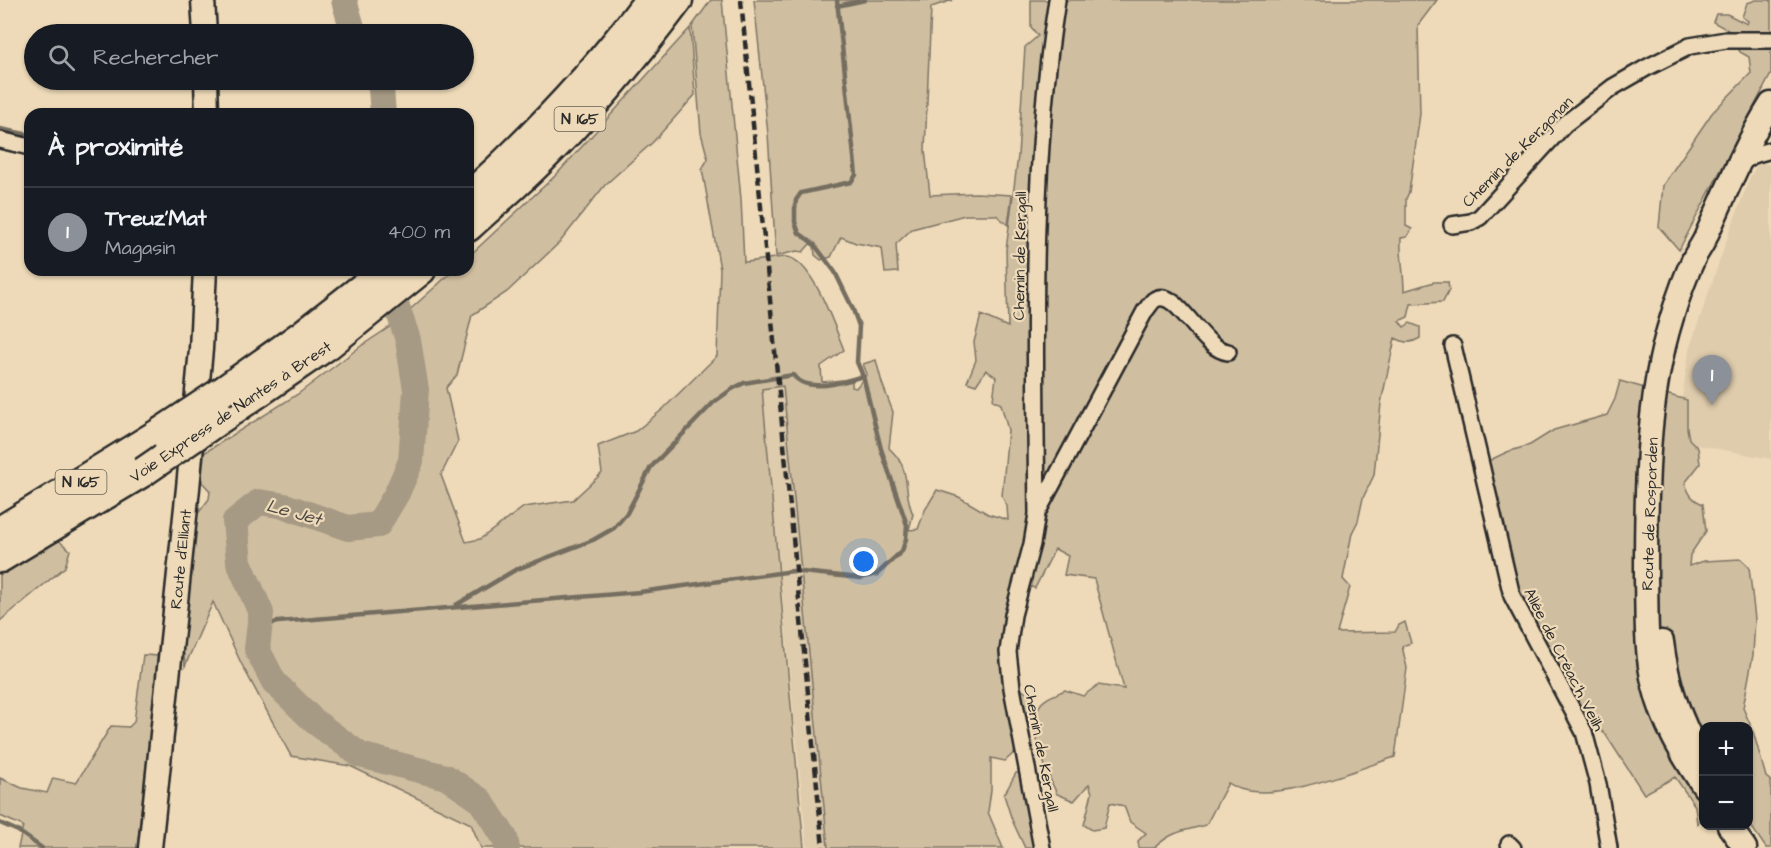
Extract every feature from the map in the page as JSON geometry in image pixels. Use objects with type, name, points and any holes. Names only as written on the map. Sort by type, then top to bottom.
[{"type":"highway","name":"N 165","points":[[474,191],[519,150],[565,101],[649,0]]},
{"type":"highway","name":"N 165","points":[[474,222],[540,162],[581,118],[678,0]]},
{"type":"highway","name":"Voie Express de Nantes à Brest","points":[[0,531],[161,432],[226,389],[335,310],[378,276]]},
{"type":"highway","name":"Voie Express de Nantes à Brest","points":[[0,558],[143,472],[328,345],[414,276]]},
{"type":"main road","points":[[203,0],[204,24]]},
{"type":"main road","points":[[206,90],[207,108]]},
{"type":"main road","name":"Route de Rosporden","points":[[1699,780],[1669,732],[1654,687],[1647,635],[1646,545],[1650,452],[1658,379],[1671,318],[1695,258],[1738,166],[1768,118]]},
{"type":"main road","name":"Route de Rosporden","points":[[1699,753],[1678,711],[1665,662],[1662,638],[1661,565],[1663,474],[1668,402],[1683,325],[1706,237]]},
{"type":"main road","name":"Route d'Elliant","points":[[150,848],[189,476],[201,349],[205,276]]},
{"type":"main road","points":[[1732,830],[1745,848]]},
{"type":"main road","points":[[1749,830],[1760,848]]},
{"type":"street","name":"Chemin de Kergall","points":[[1042,848],[1008,652],[1013,615],[1034,537],[1037,514],[1036,208],[1050,49],[1057,0]]},
{"type":"street","name":"Chemin de Kergonan","points":[[1452,225],[1471,222],[1480,217],[1565,124],[1599,97],[1638,73],[1674,53],[1699,44],[1737,39],[1771,40]]},
{"type":"street","points":[[0,140],[24,146]]},
{"type":"street","points":[[1738,166],[1753,155],[1771,150]]},
{"type":"street","name":"Chemin de Kergall","points":[[1037,514],[1145,311],[1154,300],[1161,297],[1172,299],[1209,343],[1220,351],[1228,352]]},
{"type":"street","name":"Allée de Créac'h Veilh","points":[[1453,346],[1512,596],[1584,732],[1599,784],[1609,848]]},
{"type":"shaded area","points":[[711,0],[722,0],[741,199],[744,262],[786,257],[796,260],[813,281],[829,311],[844,350],[821,366],[822,382],[852,379],[852,387],[856,388],[867,374],[863,364],[876,360],[893,412],[889,448],[903,469],[913,514],[909,530],[918,529],[925,510],[937,490],[959,497],[988,514],[1008,520],[1007,506],[1002,496],[1008,430],[1001,404],[993,400],[996,377],[986,370],[976,385],[967,382],[976,360],[974,342],[981,315],[1008,327],[1006,250],[1018,156],[1025,47],[1038,36],[1031,27],[1031,0],[1437,0],[1418,25],[1420,114],[1409,192],[1406,199],[1406,226],[1412,229],[1407,237],[1401,238],[1401,252],[1404,291],[1434,282],[1448,282],[1449,290],[1443,302],[1411,304],[1408,317],[1399,321],[1404,327],[1410,323],[1420,327],[1420,338],[1408,342],[1395,338],[1381,403],[1374,475],[1363,498],[1358,521],[1352,533],[1343,579],[1350,587],[1337,633],[1395,632],[1399,625],[1405,622],[1411,643],[1402,646],[1407,668],[1395,757],[1318,783],[1296,788],[1257,792],[1238,789],[1228,783],[1206,825],[1172,835],[1154,848],[1139,848],[1138,841],[1146,833],[1130,822],[1124,806],[1110,803],[1104,828],[1092,830],[1084,825],[1092,793],[1089,784],[1074,801],[1057,794],[1043,761],[1033,726],[1041,704],[1065,690],[1083,696],[1098,685],[1124,689],[1094,579],[1064,575],[1068,556],[1055,549],[1035,588],[1017,583],[1010,681],[1033,698],[1034,708],[1015,752],[1005,761],[991,758],[988,812],[1003,848],[828,848],[783,386],[762,389],[804,848],[481,848],[471,824],[350,766],[291,756],[241,663],[213,602],[185,666],[181,626],[196,516],[209,499],[210,491],[196,475],[204,453],[298,394],[394,324],[447,276],[474,276],[474,251],[556,175],[690,28],[695,95],[653,142],[605,185],[560,242],[507,292],[472,315],[457,375],[446,388],[458,441],[441,475],[466,542],[480,539],[524,507],[573,500],[602,473],[598,446],[636,431],[663,409],[717,356],[720,269],[702,169],[708,159],[701,133],[692,26]]},
{"type":"shaded area","points":[[754,0],[953,0],[931,7],[925,150],[930,195],[976,193],[1012,195],[1008,225],[996,215],[965,215],[912,229],[896,244],[898,272],[885,273],[882,248],[856,243],[841,237],[831,257],[821,260],[815,255],[814,246],[810,244],[803,252],[797,251],[776,256],[768,134]]},
{"type":"shaded area","points":[[1756,0],[1771,0],[1771,74],[1679,250],[1659,227],[1663,185],[1712,113],[1751,73],[1749,57],[1740,52],[1728,30],[1713,22],[1716,14],[1727,14],[1747,24],[1748,21],[1742,17],[1747,3]]},
{"type":"shaded area","points":[[1759,162],[1771,165],[1771,459],[1676,441],[1689,350],[1750,177]]},
{"type":"shaded area","points":[[1620,381],[1687,400],[1689,439],[1698,448],[1700,464],[1685,483],[1691,496],[1703,504],[1706,531],[1690,555],[1689,566],[1704,561],[1741,559],[1749,567],[1755,619],[1753,655],[1743,708],[1749,722],[1699,722],[1699,822],[1697,824],[1695,806],[1675,777],[1644,794],[1606,735],[1586,717],[1519,597],[1486,462],[1530,445],[1554,430],[1607,415]]},
{"type":"shaded area","points":[[783,386],[828,848],[807,848],[762,389]]},
{"type":"shaded area","points":[[58,540],[70,550],[65,567],[0,621],[0,573]]},
{"type":"shaded area","points":[[143,655],[159,656],[137,848],[18,848],[23,826],[0,816],[0,778],[22,788],[47,793],[53,778],[76,783],[111,726],[129,727],[134,722]]},
{"type":"shaded area","points":[[1753,731],[1766,777],[1771,781],[1771,848],[1766,848],[1753,829]]},
{"type":"shaded area","points":[[1016,773],[1024,773],[1036,848],[1025,848],[1004,795]]},
{"type":"waterway","name":"Le Jet","points":[[344,0],[351,24]]},
{"type":"waterway","points":[[259,626],[278,622],[640,592],[793,571],[860,578],[877,574],[902,551],[907,525],[881,449],[863,376],[857,362],[859,326],[835,272],[814,244],[799,233],[795,222],[796,200],[801,193],[851,182],[856,175],[837,0]]},
{"type":"waterway","points":[[837,6],[865,0]]},
{"type":"waterway","name":"Le Jet","points":[[381,90],[383,108]]},
{"type":"waterway","points":[[0,129],[24,134]]},
{"type":"waterway","name":"Le Jet","points":[[387,276],[408,340],[416,390],[411,461],[397,493],[378,525],[348,528],[285,506],[259,502],[235,521],[239,562],[261,613],[257,649],[274,682],[314,721],[360,755],[446,777],[480,800],[505,838],[507,848]]},
{"type":"waterway","points":[[456,605],[515,570],[593,540],[614,528],[627,513],[651,467],[714,402],[732,389],[744,383],[793,375],[799,381],[816,385],[826,385],[863,376]]},
{"type":"waterway","points":[[0,823],[18,831],[42,848]]},
{"type":"railway","points":[[741,0],[823,848]]},
{"type":"place","name":"Treuz’Mat","points":[[1712,405]]}]
